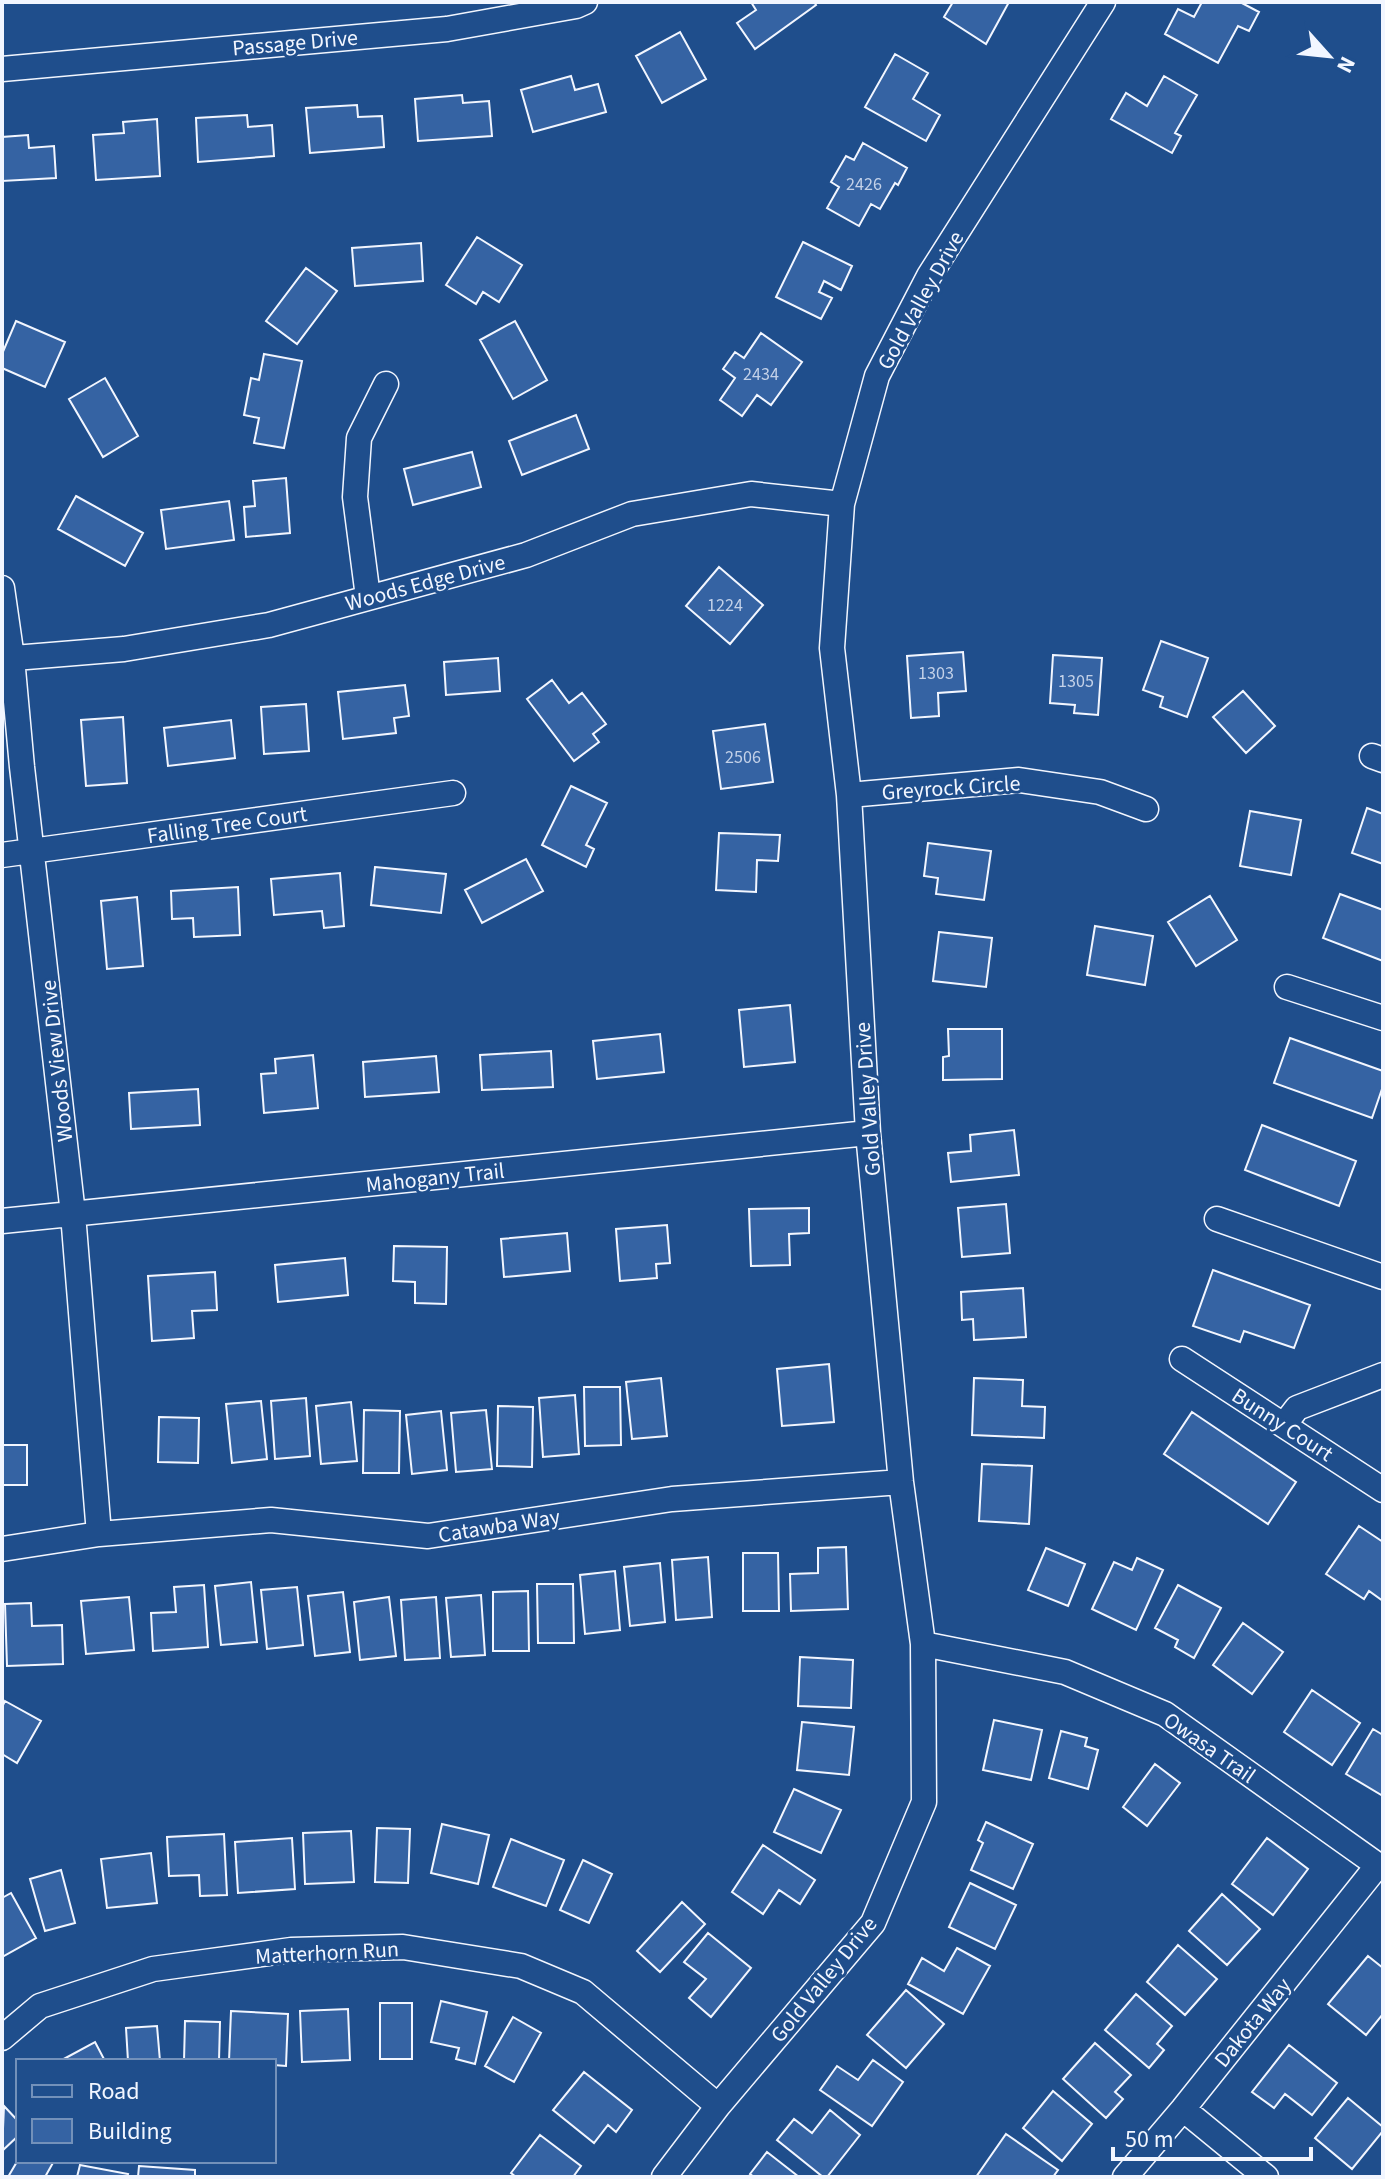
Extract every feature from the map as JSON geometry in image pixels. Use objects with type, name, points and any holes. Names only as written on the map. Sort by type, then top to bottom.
[{"type":"street","name":"Passage Drive","points":[[2,69],[447,29],[585,2]]},
{"type":"street","name":"Gold Valley Drive","points":[[664,2177],[718,2106],[873,1923],[924,1802],[923,1644],[901,1482],[868,1133],[849,795],[832,648],[842,504],[877,376],[929,276],[1103,2]]},
{"type":"street","points":[[368,597],[355,497],[359,438],[386,384]]},
{"type":"street","name":"Woods Edge Drive","points":[[7,658],[124,649],[269,625],[526,555],[632,514],[751,494],[842,504]]},
{"type":"street","name":"Woods View Drive","points":[[2,588],[7,658],[73,1214],[99,1534]]},
{"type":"street","name":"Greyrock Circle","points":[[849,795],[1019,780],[1100,792],[1146,809]]},
{"type":"street","name":"Falling Tree Court","points":[[2,855],[453,793]]},
{"type":"street","points":[[1287,987],[1383,1018]]},
{"type":"street","name":"Mahogany Trail","points":[[2,1221],[868,1133]]},
{"type":"street","points":[[1217,1219],[1383,1277]]},
{"type":"street","name":"Bunny Court","points":[[1182,1359],[1383,1490]]},
{"type":"street","points":[[1284,1425],[1297,1408],[1383,1375]]},
{"type":"street","name":"Catawba Way","points":[[2,1549],[99,1534],[271,1520],[428,1536],[672,1499],[901,1482]]},
{"type":"street","name":"Owasa Trail","points":[[923,1644],[1065,1672],[1165,1714],[1380,1867]]},
{"type":"street","name":"Dakota Way","points":[[1125,2177],[1380,1867]]},
{"type":"street","name":"Matterhorn Run","points":[[2,2038],[40,2006],[153,1969],[291,1950],[403,1947],[521,1966],[583,1992],[718,2106]]},
{"type":"street","points":[[1183,2109],[1266,2177]]},
{"type":"building","points":[[751,2],[814,2],[816,5],[755,49],[737,23],[756,10]]},
{"type":"building","points":[[953,2],[1009,2],[986,44],[944,17]]},
{"type":"building","points":[[1202,2],[1240,2],[1259,12],[1249,31],[1238,26],[1218,63],[1165,34],[1178,9],[1194,17]]},
{"type":"building","points":[[680,32],[706,79],[662,103],[636,56]]},
{"type":"building","points":[[895,54],[928,73],[913,99],[940,115],[926,141],[865,107]]},
{"type":"building","points":[[571,76],[575,90],[598,84],[606,112],[533,132],[521,90]]},
{"type":"building","points":[[1164,76],[1197,95],[1175,133],[1181,136],[1172,153],[1111,119],[1126,93],[1147,106]]},
{"type":"building","points":[[462,95],[463,103],[489,101],[492,136],[418,141],[415,99]]},
{"type":"building","points":[[357,105],[358,117],[382,116],[384,147],[310,153],[306,108]]},
{"type":"building","points":[[247,115],[248,127],[272,125],[274,156],[198,162],[196,118]]},
{"type":"building","points":[[157,119],[160,176],[96,180],[93,135],[124,133],[123,122]]},
{"type":"building","points":[[28,135],[29,148],[54,146],[56,178],[2,181],[2,137]]},
{"type":"building","points":[[863,143],[907,168],[880,209],[871,204],[859,226],[827,208],[839,187],[831,182],[846,156],[854,160]]},
{"type":"building","points":[[477,237],[522,265],[499,302],[483,292],[476,304],[446,285]]},
{"type":"building","points":[[803,242],[852,266],[841,290],[824,281],[819,292],[832,298],[821,319],[776,297]]},
{"type":"building","points":[[421,243],[423,281],[355,286],[352,248]]},
{"type":"building","points":[[306,268],[337,291],[297,344],[266,321]]},
{"type":"building","points":[[16,321],[65,342],[45,387],[2,368],[2,354]]},
{"type":"building","points":[[515,321],[547,380],[513,399],[480,340]]},
{"type":"building","points":[[761,333],[802,362],[771,405],[757,395],[742,416],[720,400],[735,378],[723,369],[735,352],[744,358]]},
{"type":"building","points":[[264,354],[302,361],[284,448],[254,443],[259,418],[244,415],[251,378],[259,380]]},
{"type":"building","points":[[105,378],[138,436],[103,457],[69,399]]},
{"type":"building","points":[[576,415],[589,449],[522,475],[509,441]]},
{"type":"building","points":[[472,452],[481,487],[413,505],[404,469]]},
{"type":"building","points":[[286,478],[290,533],[246,537],[244,507],[255,506],[253,481]]},
{"type":"building","points":[[76,496],[143,533],[125,566],[58,529]]},
{"type":"building","points":[[229,501],[234,540],[166,549],[161,510]]},
{"type":"building","points":[[719,567],[763,605],[730,644],[686,606]]},
{"type":"building","points":[[1161,641],[1208,658],[1187,717],[1160,707],[1163,697],[1143,690]]},
{"type":"building","points":[[963,652],[966,691],[938,693],[939,716],[911,718],[907,656]]},
{"type":"building","points":[[1053,655],[1102,658],[1098,715],[1074,713],[1075,705],[1050,703]]},
{"type":"building","points":[[498,658],[500,691],[446,695],[444,662]]},
{"type":"building","points":[[552,680],[569,703],[582,693],[606,724],[593,734],[599,742],[574,761],[527,699]]},
{"type":"building","points":[[405,685],[409,716],[394,718],[396,733],[343,739],[338,692]]},
{"type":"building","points":[[1243,691],[1275,726],[1246,753],[1213,717]]},
{"type":"building","points":[[306,704],[309,751],[264,754],[261,707]]},
{"type":"building","points":[[123,717],[127,783],[86,786],[81,720]]},
{"type":"building","points":[[231,720],[235,758],[168,766],[164,728]]},
{"type":"building","points":[[765,724],[773,782],[721,789],[713,731]]},
{"type":"building","points":[[571,786],[607,803],[586,845],[594,849],[586,867],[542,845]]},
{"type":"building","points":[[1367,808],[1383,814],[1383,864],[1352,853]]},
{"type":"building","points":[[1250,811],[1301,820],[1291,875],[1240,866]]},
{"type":"building","points":[[719,833],[780,835],[778,861],[757,860],[756,892],[716,890]]},
{"type":"building","points":[[928,843],[991,851],[984,900],[936,894],[938,878],[924,876]]},
{"type":"building","points":[[526,859],[543,891],[482,923],[465,890]]},
{"type":"building","points":[[375,867],[446,874],[441,913],[371,905]]},
{"type":"building","points":[[340,873],[344,926],[324,928],[322,911],[274,915],[271,879]]},
{"type":"building","points":[[238,887],[240,935],[194,937],[193,918],[172,919],[171,891]]},
{"type":"building","points":[[1340,894],[1383,910],[1383,961],[1323,938]]},
{"type":"building","points":[[1210,896],[1237,940],[1196,966],[1168,922]]},
{"type":"building","points":[[137,897],[143,966],[107,969],[101,901]]},
{"type":"building","points":[[1095,926],[1153,936],[1145,985],[1087,975]]},
{"type":"building","points":[[939,932],[992,938],[986,987],[933,981]]},
{"type":"building","points":[[790,1005],[795,1062],[744,1067],[739,1010]]},
{"type":"building","points":[[948,1029],[1002,1029],[1002,1079],[943,1080],[943,1057],[949,1056]]},
{"type":"building","points":[[660,1034],[664,1072],[597,1079],[593,1041]]},
{"type":"building","points":[[1290,1038],[1383,1071],[1383,1086],[1372,1118],[1274,1083]]},
{"type":"building","points":[[551,1051],[553,1087],[482,1090],[480,1055]]},
{"type":"building","points":[[313,1055],[318,1108],[264,1113],[261,1074],[276,1073],[275,1059]]},
{"type":"building","points":[[436,1056],[439,1092],[365,1097],[363,1062]]},
{"type":"building","points":[[198,1089],[200,1125],[131,1129],[129,1093]]},
{"type":"building","points":[[1262,1125],[1356,1161],[1339,1206],[1245,1170]]},
{"type":"building","points":[[1014,1130],[1019,1175],[951,1182],[948,1153],[971,1151],[970,1135]]},
{"type":"building","points":[[1006,1204],[1010,1253],[962,1257],[958,1208]]},
{"type":"building","points":[[809,1208],[809,1233],[789,1234],[790,1265],[751,1266],[749,1209]]},
{"type":"building","points":[[667,1225],[670,1263],[656,1264],[657,1278],[620,1281],[616,1229]]},
{"type":"building","points":[[567,1233],[570,1271],[504,1277],[501,1239]]},
{"type":"building","points":[[394,1246],[447,1247],[446,1304],[415,1303],[415,1282],[393,1281]]},
{"type":"building","points":[[345,1258],[348,1295],[278,1302],[275,1265]]},
{"type":"building","points":[[1213,1270],[1310,1305],[1294,1348],[1244,1331],[1240,1342],[1193,1326]]},
{"type":"building","points":[[215,1272],[217,1310],[192,1311],[194,1338],[152,1341],[148,1276]]},
{"type":"building","points":[[1023,1288],[1026,1337],[974,1340],[973,1319],[962,1320],[961,1292]]},
{"type":"building","points":[[829,1364],[834,1422],[782,1426],[777,1369]]},
{"type":"building","points":[[661,1378],[667,1436],[632,1439],[626,1382]]},
{"type":"building","points":[[974,1378],[1023,1380],[1022,1406],[1045,1407],[1044,1438],[972,1435]]},
{"type":"building","points":[[584,1387],[620,1387],[621,1445],[585,1446]]},
{"type":"building","points":[[575,1395],[579,1454],[543,1457],[539,1398]]},
{"type":"building","points":[[306,1398],[310,1456],[275,1459],[271,1401]]},
{"type":"building","points":[[261,1401],[267,1459],[232,1463],[226,1404]]},
{"type":"building","points":[[351,1402],[357,1461],[321,1464],[316,1406]]},
{"type":"building","points":[[498,1406],[533,1407],[532,1467],[497,1466]]},
{"type":"building","points":[[364,1410],[400,1411],[399,1473],[363,1473]]},
{"type":"building","points":[[486,1410],[492,1469],[456,1472],[451,1413]]},
{"type":"building","points":[[441,1411],[447,1470],[412,1474],[406,1415]]},
{"type":"building","points":[[1192,1412],[1296,1482],[1268,1524],[1164,1454]]},
{"type":"building","points":[[159,1417],[199,1418],[198,1463],[158,1462]]},
{"type":"building","points":[[2,1445],[27,1445],[27,1485],[2,1485]]},
{"type":"building","points":[[982,1464],[1032,1466],[1029,1524],[979,1521]]},
{"type":"building","points":[[1359,1526],[1383,1542],[1383,1601],[1369,1591],[1364,1599],[1326,1574]]},
{"type":"building","points":[[846,1547],[848,1609],[791,1611],[790,1574],[818,1573],[818,1548]]},
{"type":"building","points":[[1046,1548],[1085,1564],[1068,1606],[1028,1590]]},
{"type":"building","points":[[743,1553],[778,1553],[779,1611],[743,1611]]},
{"type":"building","points":[[708,1557],[712,1617],[676,1620],[672,1560]]},
{"type":"building","points":[[1137,1558],[1163,1570],[1136,1630],[1092,1609],[1114,1562],[1132,1570]]},
{"type":"building","points":[[660,1563],[665,1622],[630,1626],[624,1567]]},
{"type":"building","points":[[615,1571],[620,1630],[585,1634],[580,1575]]},
{"type":"building","points":[[251,1582],[257,1642],[221,1645],[215,1586]]},
{"type":"building","points":[[537,1584],[573,1584],[574,1643],[538,1643]]},
{"type":"building","points":[[204,1585],[208,1647],[153,1651],[151,1613],[176,1612],[174,1587]]},
{"type":"building","points":[[1178,1585],[1221,1608],[1194,1658],[1175,1647],[1178,1640],[1155,1628]]},
{"type":"building","points":[[297,1587],[303,1645],[267,1649],[261,1590]]},
{"type":"building","points":[[528,1591],[529,1651],[493,1651],[493,1592]]},
{"type":"building","points":[[343,1592],[350,1652],[315,1656],[308,1596]]},
{"type":"building","points":[[481,1595],[485,1655],[451,1657],[446,1598]]},
{"type":"building","points":[[129,1597],[134,1650],[86,1654],[81,1601]]},
{"type":"building","points":[[389,1597],[396,1656],[360,1660],[354,1602]]},
{"type":"building","points":[[436,1597],[440,1658],[405,1660],[401,1600]]},
{"type":"building","points":[[31,1603],[32,1626],[62,1625],[63,1664],[7,1666],[5,1604]]},
{"type":"building","points":[[1243,1623],[1283,1652],[1252,1694],[1213,1665]]},
{"type":"building","points":[[800,1657],[853,1660],[851,1708],[798,1706]]},
{"type":"building","points":[[1312,1690],[1360,1723],[1332,1765],[1284,1732]]},
{"type":"building","points":[[5,1701],[41,1721],[17,1763],[2,1754],[2,1707]]},
{"type":"building","points":[[994,1720],[1042,1730],[1031,1780],[983,1770]]},
{"type":"building","points":[[802,1722],[854,1727],[849,1775],[797,1770]]},
{"type":"building","points":[[1373,1729],[1383,1735],[1383,1796],[1346,1774]]},
{"type":"building","points":[[1061,1731],[1087,1738],[1085,1746],[1098,1750],[1088,1789],[1049,1778]]},
{"type":"building","points":[[1155,1764],[1180,1783],[1147,1826],[1123,1807]]},
{"type":"building","points":[[794,1789],[841,1810],[821,1853],[774,1832]]},
{"type":"building","points":[[986,1822],[1033,1844],[1013,1889],[971,1870],[983,1843],[978,1840]]},
{"type":"building","points":[[442,1824],[489,1835],[478,1884],[431,1873]]},
{"type":"building","points":[[377,1828],[410,1829],[408,1883],[375,1882]]},
{"type":"building","points":[[351,1831],[354,1882],[305,1884],[303,1833]]},
{"type":"building","points":[[224,1834],[227,1895],[200,1896],[199,1875],[169,1876],[167,1837]]},
{"type":"building","points":[[292,1838],[295,1889],[238,1893],[235,1842]]},
{"type":"building","points":[[1267,1838],[1308,1869],[1273,1915],[1232,1884]]},
{"type":"building","points":[[511,1839],[564,1860],[546,1906],[493,1887]]},
{"type":"building","points":[[763,1845],[815,1880],[800,1904],[779,1890],[763,1914],[732,1892]]},
{"type":"building","points":[[151,1853],[157,1903],[107,1908],[101,1859]]},
{"type":"building","points":[[583,1860],[612,1874],[589,1923],[560,1910]]},
{"type":"building","points":[[61,1870],[75,1923],[45,1931],[30,1879]]},
{"type":"building","points":[[970,1883],[1016,1905],[995,1949],[949,1927]]},
{"type":"building","points":[[11,1893],[36,1938],[2,1957],[2,1898]]},
{"type":"building","points":[[1222,1894],[1260,1929],[1227,1965],[1189,1931]]},
{"type":"building","points":[[682,1902],[705,1924],[660,1972],[637,1951]]},
{"type":"building","points":[[708,1933],[751,1968],[711,2017],[689,1998],[706,1979],[684,1962]]},
{"type":"building","points":[[1178,1945],[1217,1979],[1185,2015],[1147,1982]]},
{"type":"building","points":[[957,1948],[990,1966],[963,2014],[908,1984],[922,1958],[944,1971]]},
{"type":"building","points":[[1368,1956],[1383,1968],[1383,2014],[1366,2035],[1328,2004]]},
{"type":"building","points":[[906,1990],[944,2024],[906,2068],[867,2035]]},
{"type":"building","points":[[1136,1994],[1172,2026],[1157,2044],[1164,2050],[1149,2068],[1105,2030]]},
{"type":"building","points":[[441,2001],[487,2012],[475,2064],[456,2059],[459,2048],[431,2042]]},
{"type":"building","points":[[380,2003],[412,2003],[412,2059],[380,2059]]},
{"type":"building","points":[[348,2009],[350,2060],[302,2062],[300,2011]]},
{"type":"building","points":[[231,2011],[288,2014],[286,2066],[276,2065],[276,2059],[229,2059]]},
{"type":"building","points":[[513,2017],[541,2033],[514,2082],[485,2066]]},
{"type":"building","points":[[185,2021],[220,2022],[219,2059],[184,2059]]},
{"type":"building","points":[[157,2026],[160,2059],[128,2059],[126,2028]]},
{"type":"building","points":[[95,2042],[104,2059],[64,2059]]},
{"type":"building","points":[[1095,2043],[1131,2075],[1115,2092],[1123,2099],[1106,2118],[1063,2079]]},
{"type":"building","points":[[1289,2045],[1337,2083],[1312,2115],[1285,2094],[1274,2108],[1252,2092]]},
{"type":"building","points":[[873,2060],[903,2082],[872,2126],[820,2090],[837,2066],[858,2080]]},
{"type":"building","points":[[584,2072],[632,2110],[616,2132],[608,2125],[594,2143],[553,2110]]},
{"type":"building","points":[[1053,2091],[1092,2124],[1062,2161],[1023,2128]]},
{"type":"building","points":[[1348,2098],[1383,2127],[1352,2169],[1315,2138]]},
{"type":"building","points":[[4,2106],[16,2119],[16,2138],[2,2151]]},
{"type":"building","points":[[830,2110],[860,2135],[827,2177],[823,2177],[777,2140],[794,2119],[812,2133]]},
{"type":"building","points":[[1006,2134],[1058,2170],[1053,2177],[976,2177]]},
{"type":"building","points":[[540,2135],[581,2166],[573,2177],[516,2177],[511,2173]]},
{"type":"building","points":[[767,2152],[799,2177],[754,2177],[750,2174]]},
{"type":"building","points":[[16,2163],[53,2163],[45,2177],[8,2177]]},
{"type":"building","points":[[80,2165],[128,2174],[127,2177],[77,2177]]},
{"type":"building","points":[[139,2166],[195,2170],[195,2177],[138,2177]]}]
